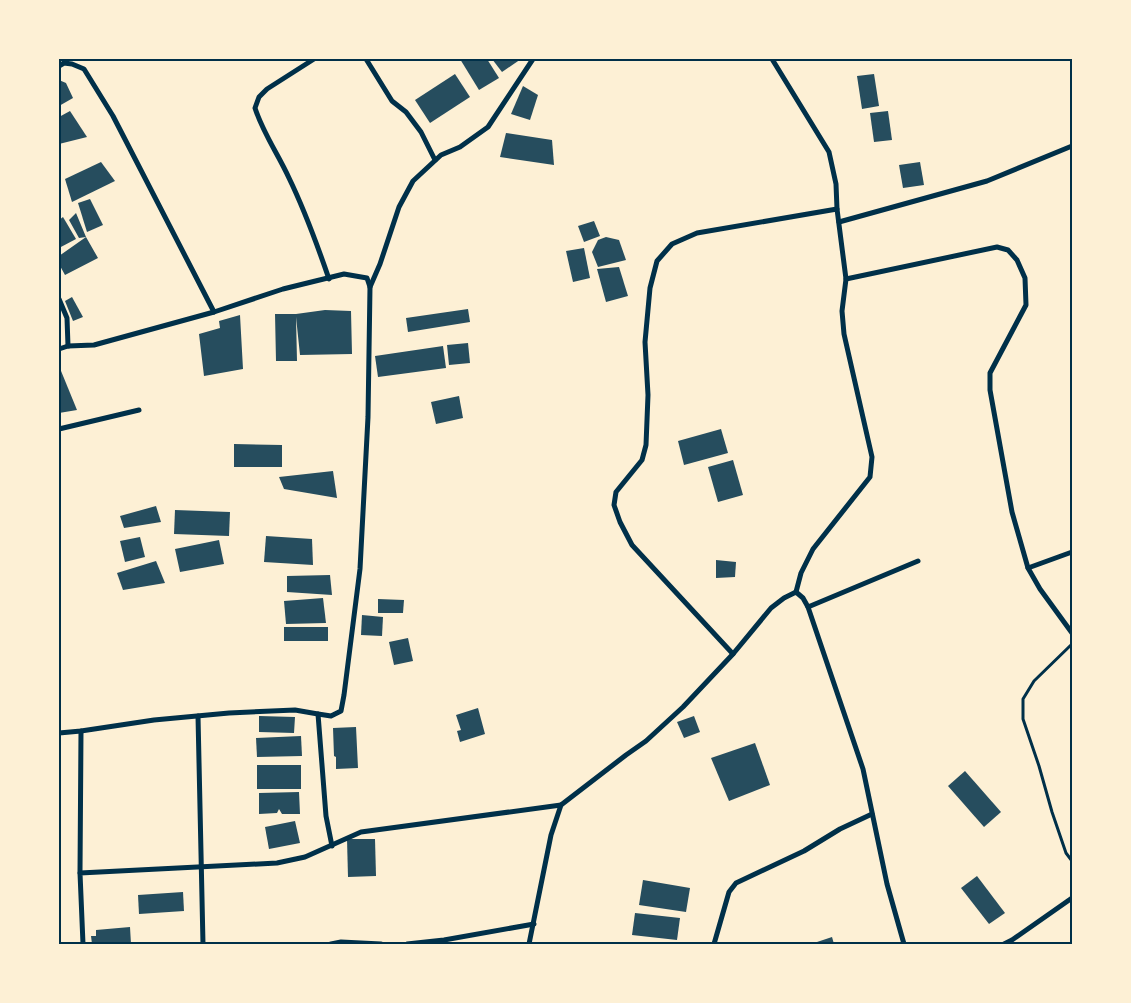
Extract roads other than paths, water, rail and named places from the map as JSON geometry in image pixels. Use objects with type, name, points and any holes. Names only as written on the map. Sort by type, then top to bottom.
[{"type":"street","points":[[314,59],[266,89],[259,97],[255,108],[261,127],[288,176],[311,228],[330,279]]},
{"type":"street","points":[[366,59],[392,101],[406,112],[420,132],[435,160]]},
{"type":"street","points":[[370,288],[399,207],[413,181],[441,155],[460,147],[488,127],[533,59]]},
{"type":"street","points":[[80,873],[202,865],[277,863],[305,857],[360,832],[562,805],[646,741],[684,708],[733,654],[771,608],[796,592],[801,573],[813,549],[870,477],[872,457],[844,334],[842,311],[846,279],[837,210],[836,184],[829,152],[772,59]]},
{"type":"street","points":[[59,66],[64,63],[84,69],[113,116],[214,312]]},
{"type":"street","points":[[839,222],[987,181],[1072,146]]},
{"type":"street","points":[[733,654],[632,545],[620,522],[614,505],[616,492],[642,460],[646,445],[648,395],[645,342],[650,288],[657,261],[672,244],[697,233],[837,210]]},
{"type":"street","points":[[846,279],[997,247],[1008,250],[1017,260],[1025,278],[1026,305],[990,373],[990,390],[1012,512],[1028,568],[1040,589],[1072,632]]},
{"type":"street","points":[[59,349],[68,346],[94,345],[214,312],[283,289],[330,279],[344,274],[367,278],[370,288],[368,417],[360,569],[341,711],[330,716],[295,710],[229,713],[154,720],[59,733]]},
{"type":"street","points":[[59,300],[67,318],[68,346]]},
{"type":"street","points":[[59,429],[139,410]]},
{"type":"street","points":[[1028,568],[1072,552]]},
{"type":"street","points":[[808,607],[918,561]]},
{"type":"street","points":[[796,592],[803,598],[808,607],[863,770],[887,884],[904,944]]},
{"type":"street","points":[[318,714],[326,816],[332,846]]},
{"type":"street","points":[[198,716],[203,944]]},
{"type":"street","points":[[81,731],[80,873],[83,944]]},
{"type":"street","points":[[529,944],[551,836],[562,805]]},
{"type":"street","points":[[714,944],[729,892],[736,883],[804,851],[840,829],[872,814]]},
{"type":"street","points":[[1004,944],[1072,898]]},
{"type":"street","points":[[407,944],[444,940],[534,924]]},
{"type":"street","points":[[331,944],[341,942],[381,944]]},
{"type":"lane","points":[[1072,644],[1034,681],[1023,699],[1023,719],[1066,853],[1072,861]]}]
